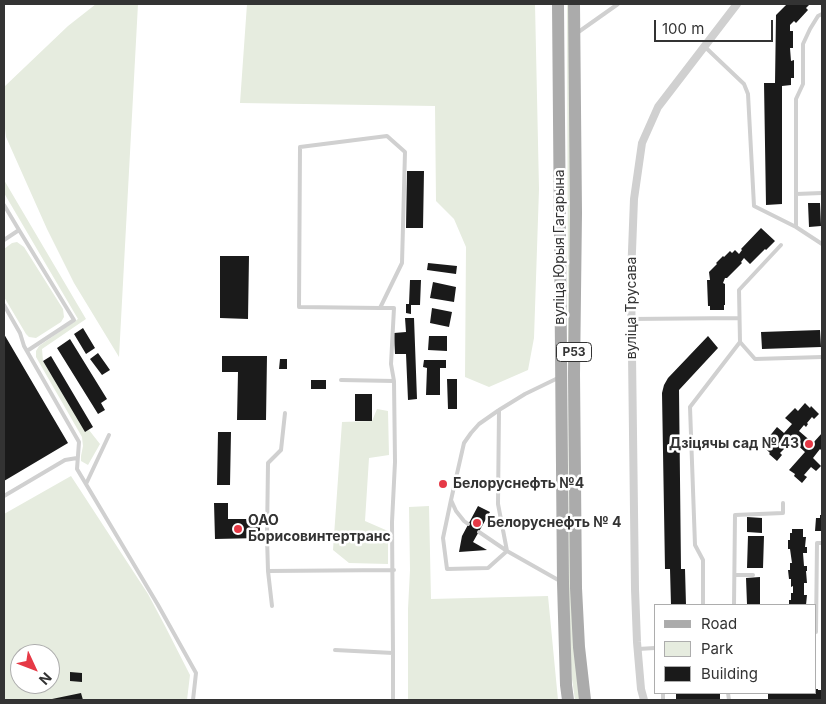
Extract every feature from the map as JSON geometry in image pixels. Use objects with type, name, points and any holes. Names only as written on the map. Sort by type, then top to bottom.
[{"type":"main road","name":"вуліца Юрыя Гагарына","points":[[558,4],[563,583],[565,665],[568,700]]},
{"type":"main road","name":"вуліца Юрыя Гагарына","points":[[574,4],[576,588],[584,700]]},
{"type":"street","name":"вуліца Трусава","points":[[644,700],[641,689],[635,589],[631,319],[634,199],[642,143],[658,107],[737,4]]},
{"type":"lane","points":[[575,34],[618,4]]},
{"type":"lane","points":[[796,226],[796,99],[803,84],[803,44],[818,16],[822,14]]},
{"type":"lane","points":[[704,46],[744,84],[748,94],[754,206],[796,226],[822,244]]},
{"type":"lane","points":[[380,308],[402,263],[405,152],[387,136],[300,146],[299,307],[380,308],[394,308],[391,364],[394,382],[395,462],[392,522],[394,700]]},
{"type":"lane","points":[[796,194],[822,193]]},
{"type":"lane","points":[[4,205],[74,320],[27,351]]},
{"type":"lane","points":[[4,240],[19,230]]},
{"type":"lane","points":[[780,246],[739,290],[738,318],[740,342],[755,359],[822,357]]},
{"type":"lane","points":[[4,305],[20,333],[24,346],[79,442],[77,469],[196,673],[193,700]]},
{"type":"lane","points":[[631,319],[738,318]]},
{"type":"lane","points":[[703,604],[703,560],[695,545],[690,407],[740,342]]},
{"type":"lane","points":[[507,551],[488,568],[447,569],[443,538],[464,443],[479,424],[498,410],[562,376]]},
{"type":"lane","points":[[341,380],[394,382]]},
{"type":"lane","points":[[498,410],[498,504],[507,551]]},
{"type":"lane","points":[[272,606],[268,571],[268,463],[281,450],[285,413]]},
{"type":"lane","points":[[86,484],[109,435]]},
{"type":"lane","points":[[4,496],[65,460],[77,458]]},
{"type":"lane","points":[[451,500],[456,511],[468,524]]},
{"type":"lane","points":[[734,604],[735,515],[783,513],[783,503]]},
{"type":"lane","points":[[479,532],[507,551],[563,583]]},
{"type":"lane","points":[[816,632],[818,543],[822,543]]},
{"type":"lane","points":[[268,571],[394,570]]},
{"type":"lane","points":[[735,575],[754,576]]},
{"type":"lane","points":[[638,645],[654,648]]},
{"type":"lane","points":[[335,650],[393,653]]},
{"type":"green space","points":[[96,4],[138,4],[119,357],[74,283],[47,229],[6,137],[4,120],[4,87],[68,26]]},
{"type":"green space","points":[[247,4],[535,4],[539,189],[534,338],[528,370],[489,387],[465,377],[466,247],[454,219],[436,201],[435,106],[240,103]]},
{"type":"green space","points":[[567,4],[569,4],[579,700],[575,700],[569,634]]},
{"type":"green space","points":[[4,180],[86,319],[42,349],[43,361],[85,431],[89,430],[100,444],[88,465],[81,461],[82,437],[36,357],[36,351],[39,346],[78,319],[4,193]]},
{"type":"green space","points":[[17,242],[24,247],[63,309],[64,317],[61,322],[36,338],[29,337],[26,334],[4,297],[4,249]]},
{"type":"green space","points":[[377,409],[388,411],[389,455],[369,458],[365,521],[388,531],[388,564],[349,563],[333,550],[342,422],[372,421]]},
{"type":"green space","points":[[71,476],[148,594],[165,626],[190,675],[187,700],[4,700],[4,514]]},
{"type":"green space","points":[[429,506],[431,599],[548,596],[558,700],[408,700],[409,507]]},
{"type":"building","points":[[787,4],[810,4],[806,8],[808,10],[796,23],[794,21],[790,25],[790,31],[793,31],[793,48],[790,48],[791,61],[794,60],[794,78],[791,78],[791,85],[782,86],[782,204],[766,205],[764,83],[775,83],[776,15]]},
{"type":"building","points":[[407,171],[424,171],[423,228],[406,228]]},
{"type":"building","points":[[808,203],[820,203],[821,226],[809,227]]},
{"type":"building","points":[[761,228],[775,241],[750,264],[744,258],[742,263],[725,278],[723,283],[725,284],[724,310],[710,310],[710,306],[708,306],[707,280],[710,280],[709,272],[730,251],[732,253],[735,250],[739,254],[741,249]]},
{"type":"building","points":[[220,256],[249,256],[248,319],[220,318]]},
{"type":"building","points":[[428,263],[457,266],[456,274],[427,270]]},
{"type":"building","points":[[410,280],[421,280],[420,305],[411,305],[411,314],[406,313],[406,304],[409,304]]},
{"type":"building","points":[[433,282],[456,287],[454,302],[430,298]]},
{"type":"building","points":[[432,308],[452,312],[449,327],[430,323]]},
{"type":"building","points":[[405,318],[414,318],[417,399],[408,400],[406,354],[395,354],[394,333],[406,332]]},
{"type":"building","points":[[83,328],[95,348],[86,354],[74,334]]},
{"type":"building","points":[[820,330],[821,347],[762,349],[761,332]]},
{"type":"building","points":[[4,334],[68,443],[4,481]]},
{"type":"building","points":[[429,336],[447,336],[447,351],[428,350]]},
{"type":"building","points":[[708,336],[718,348],[679,390],[681,569],[685,569],[686,604],[671,604],[670,569],[665,569],[662,393],[668,378]]},
{"type":"building","points":[[70,339],[107,399],[101,403],[105,410],[98,414],[57,348]]},
{"type":"building","points":[[98,353],[110,370],[102,375],[90,359]]},
{"type":"building","points":[[51,356],[93,427],[85,432],[43,361]]},
{"type":"building","points":[[222,356],[267,356],[266,420],[237,420],[238,372],[222,372]]},
{"type":"building","points":[[280,359],[287,359],[287,369],[279,369]]},
{"type":"building","points":[[424,360],[446,360],[446,368],[440,368],[440,395],[426,395],[427,368],[423,367]]},
{"type":"building","points":[[447,379],[457,379],[457,409],[448,409]]},
{"type":"building","points":[[311,380],[326,380],[326,389],[311,389]]},
{"type":"building","points":[[355,394],[372,394],[372,421],[355,421]]},
{"type":"building","name":"Дзіцячы сад № 43","points":[[805,403],[819,414],[814,419],[812,417],[806,427],[804,425],[799,431],[813,443],[822,433],[822,451],[820,449],[813,458],[821,466],[816,471],[811,467],[804,475],[807,477],[802,483],[789,470],[805,452],[792,440],[786,449],[780,453],[782,455],[777,461],[765,448],[772,441],[768,438],[777,427],[784,433],[792,424],[785,418],[795,408],[798,411]]},
{"type":"building","points":[[218,432],[231,432],[230,485],[217,485]]},
{"type":"building","name":"ОАО Борисовинтертранс","points":[[214,503],[228,503],[228,519],[260,519],[260,538],[215,539]]},
{"type":"building","points":[[478,506],[490,512],[473,542],[487,550],[459,552],[462,536]]},
{"type":"building","points":[[820,515],[822,515],[822,531],[815,531],[816,518],[820,518]]},
{"type":"building","points":[[747,517],[762,518],[762,533],[747,532]]},
{"type":"building","points":[[792,529],[803,529],[803,537],[806,537],[805,547],[807,547],[807,553],[803,553],[804,566],[807,566],[807,583],[804,583],[804,595],[807,595],[806,604],[789,604],[791,593],[793,593],[793,586],[791,587],[788,570],[790,570],[790,563],[792,563],[790,549],[788,549],[788,540],[790,540],[790,533],[792,533]]},
{"type":"building","points":[[748,536],[764,536],[763,568],[747,568]]},
{"type":"building","points":[[760,577],[760,604],[747,604],[746,578]]},
{"type":"building","points":[[70,672],[82,673],[82,682],[70,681]]},
{"type":"building","points":[[816,689],[822,690],[822,700],[768,700],[768,694],[816,694]]},
{"type":"building","points":[[81,693],[83,700],[52,700],[52,699]]},
{"type":"building","points":[[676,694],[720,694],[720,700],[676,700]]},
{"type":"place","name":"Дзіцячы сад № 43","points":[[809,444]]},
{"type":"place","name":"Белоруснефть №4","points":[[443,484]]},
{"type":"place","name":"Белоруснефть № 4","points":[[477,523]]},
{"type":"place","name":"ОАО Борисовинтертранс","points":[[238,529]]}]
